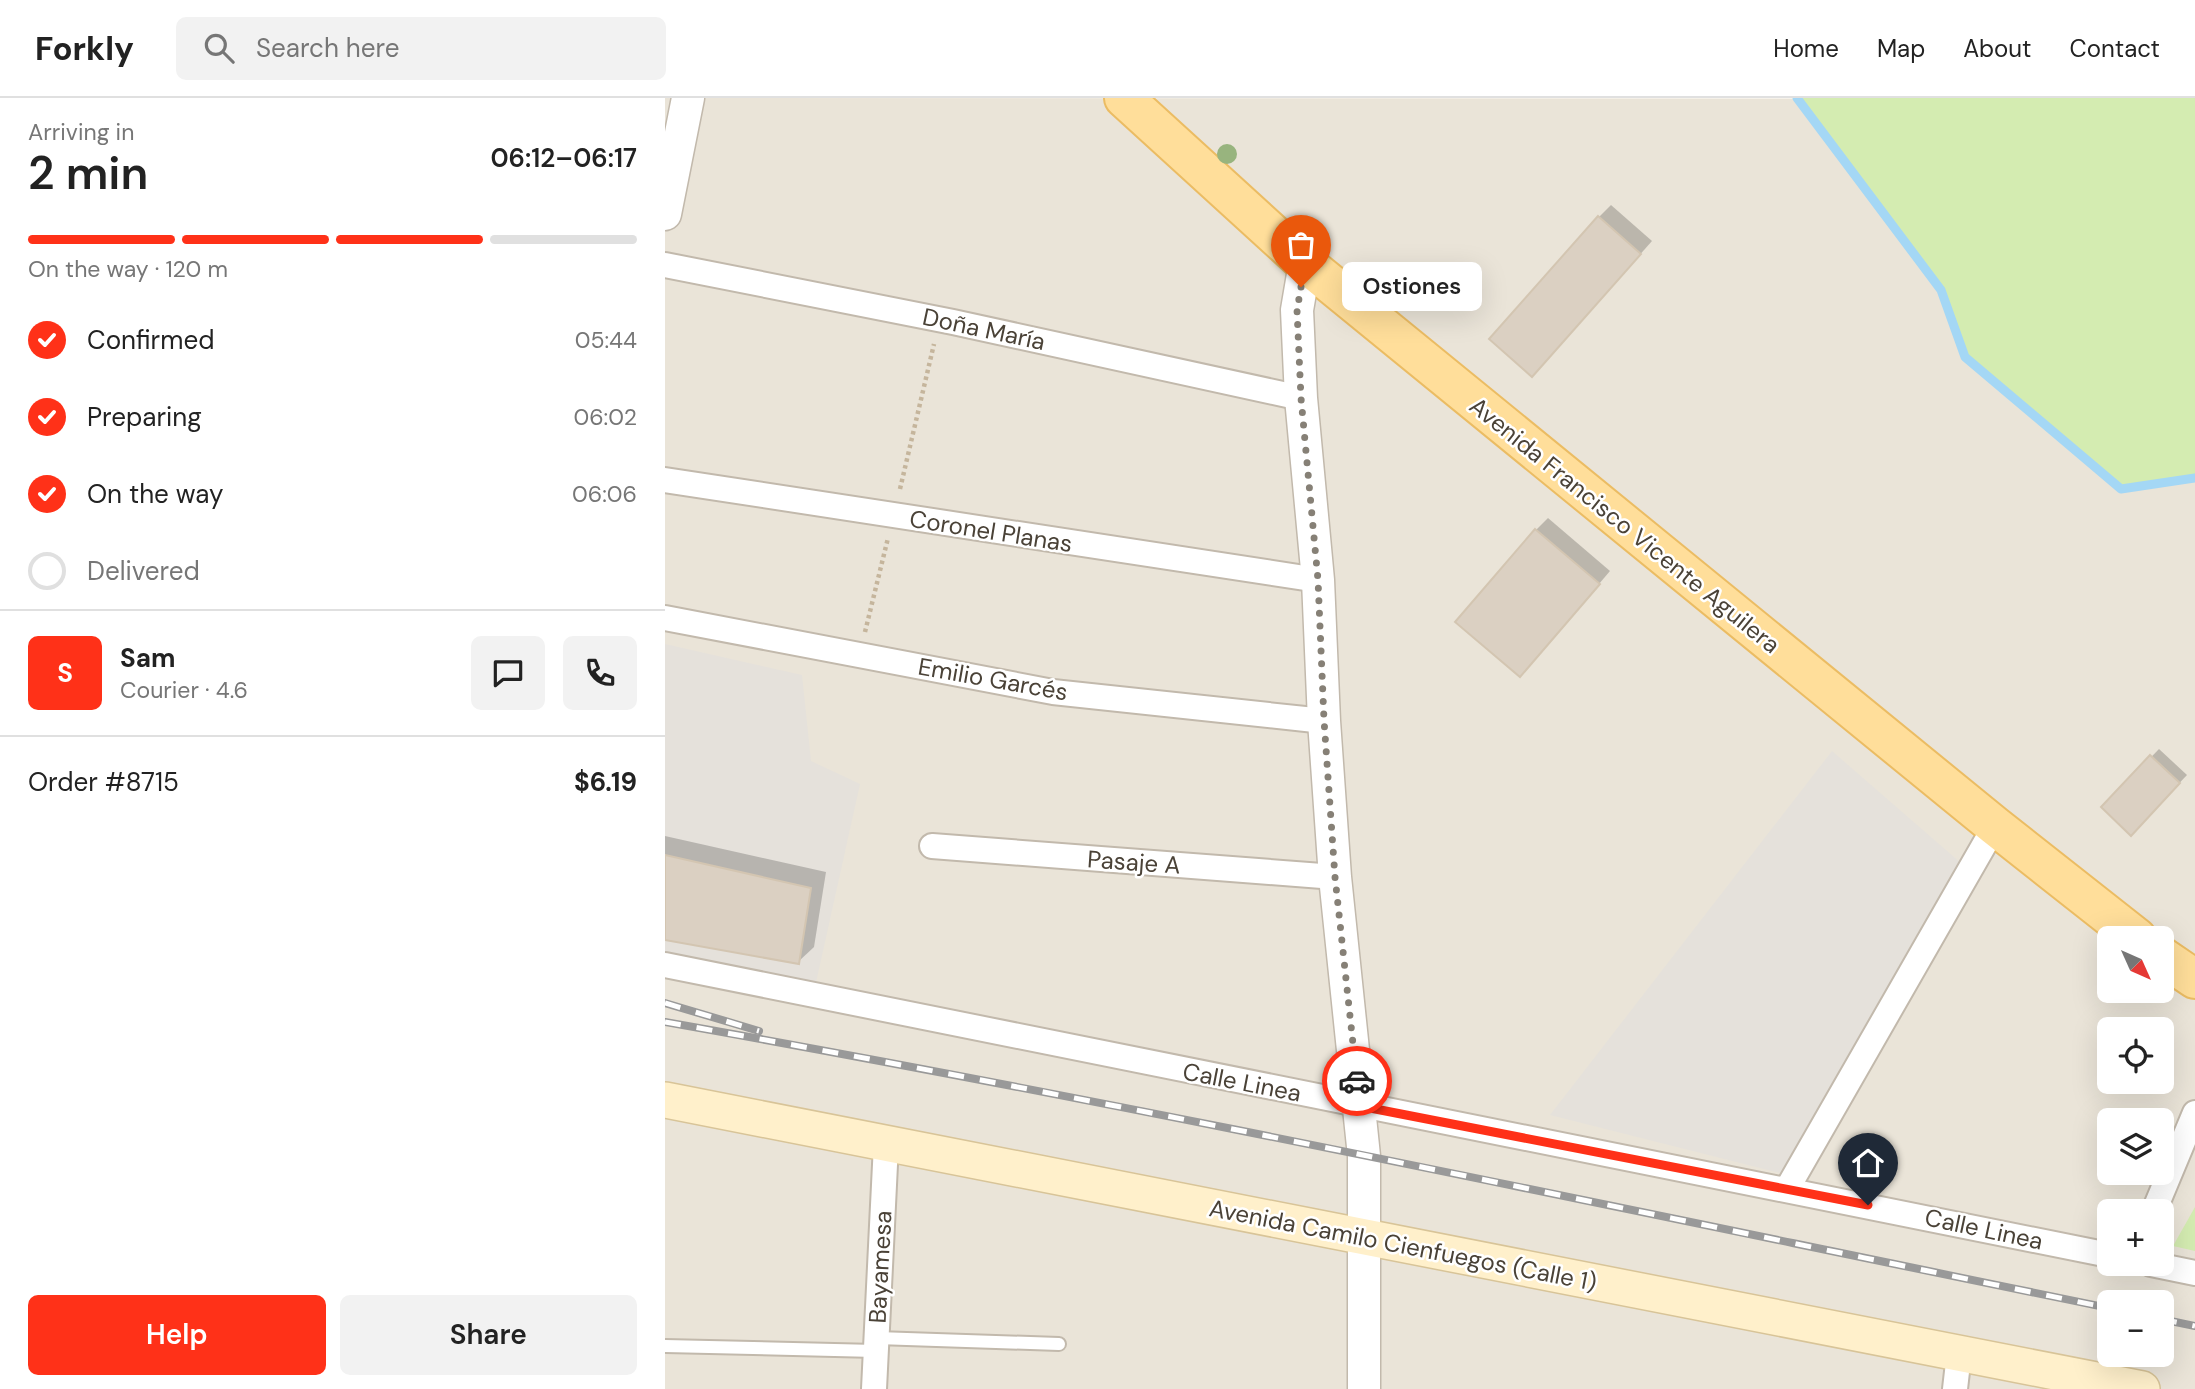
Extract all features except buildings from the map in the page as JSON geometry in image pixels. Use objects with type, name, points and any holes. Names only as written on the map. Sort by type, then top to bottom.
[{"type":"main road","name":"Avenida Francisco Vicente Aguilera","points":[[1124,98],[1305,264],[1995,826],[2122,926]]},
{"type":"main road","points":[[2174,965],[2195,979]]},
{"type":"main road","name":"Avenida Camilo Cienfuegos (Calle 1)","points":[[665,1100],[2142,1389]]},
{"type":"street","points":[[665,214],[688,98]]},
{"type":"street","points":[[1305,264],[1297,310],[1301,398],[1318,580],[1335,877],[1364,1156],[1364,1389]]},
{"type":"street","name":"Doña María","points":[[665,265],[953,322],[1301,398]]},
{"type":"street","name":"Coronel Planas","points":[[665,481],[1318,580]]},
{"type":"street","name":"Emilio Garcés","points":[[665,618],[1053,692],[1324,720]]},
{"type":"street","points":[[1787,1189],[1995,826]]},
{"type":"street","name":"Pasaje A","points":[[932,846],[1335,877]]},
{"type":"street","name":"Calle Linea","points":[[665,965],[2097,1253]]},
{"type":"street","points":[[2159,1199],[2195,1113]]},
{"type":"street","name":"Bayamesa","points":[[874,1389],[886,1144]]},
{"type":"street","points":[[2174,1269],[2195,1273]]},
{"type":"street","points":[[1955,1389],[1959,1354]]},
{"type":"lane","points":[[665,1346],[1059,1344]]},
{"type":"shaded area","points":[[665,98],[1799,99],[1941,290],[1965,357],[2120,489],[2195,478],[2195,1389],[665,1389]]},
{"type":"shaded area","points":[[665,644],[802,675],[811,761],[860,784],[813,996],[665,957]]},
{"type":"shaded area","points":[[1832,751],[1962,864],[1792,1176],[1550,1115]]},
{"type":"green space","points":[[1797,98],[2195,98],[2195,478],[2121,489],[1965,357],[1941,290]]},
{"type":"green space","points":[[2195,1207],[2195,1251],[2174,1244]]},
{"type":"waterway","points":[[1797,98],[1941,290],[1965,357],[2121,489],[2195,478]]},
{"type":"railway","points":[[665,1003],[759,1031]]},
{"type":"railway","points":[[665,1022],[1207,1124],[2097,1306]]},
{"type":"railway","points":[[2174,1322],[2195,1326]]},
{"type":"way so far","points":[[1301,287],[1297,310],[1301,398],[1318,580],[1335,877],[1357,1081]]},
{"type":"place","name":"Ostiones","points":[[1301,287]]},
{"type":"route","points":[[1357,1081],[1360,1106],[1868,1205]]}]
